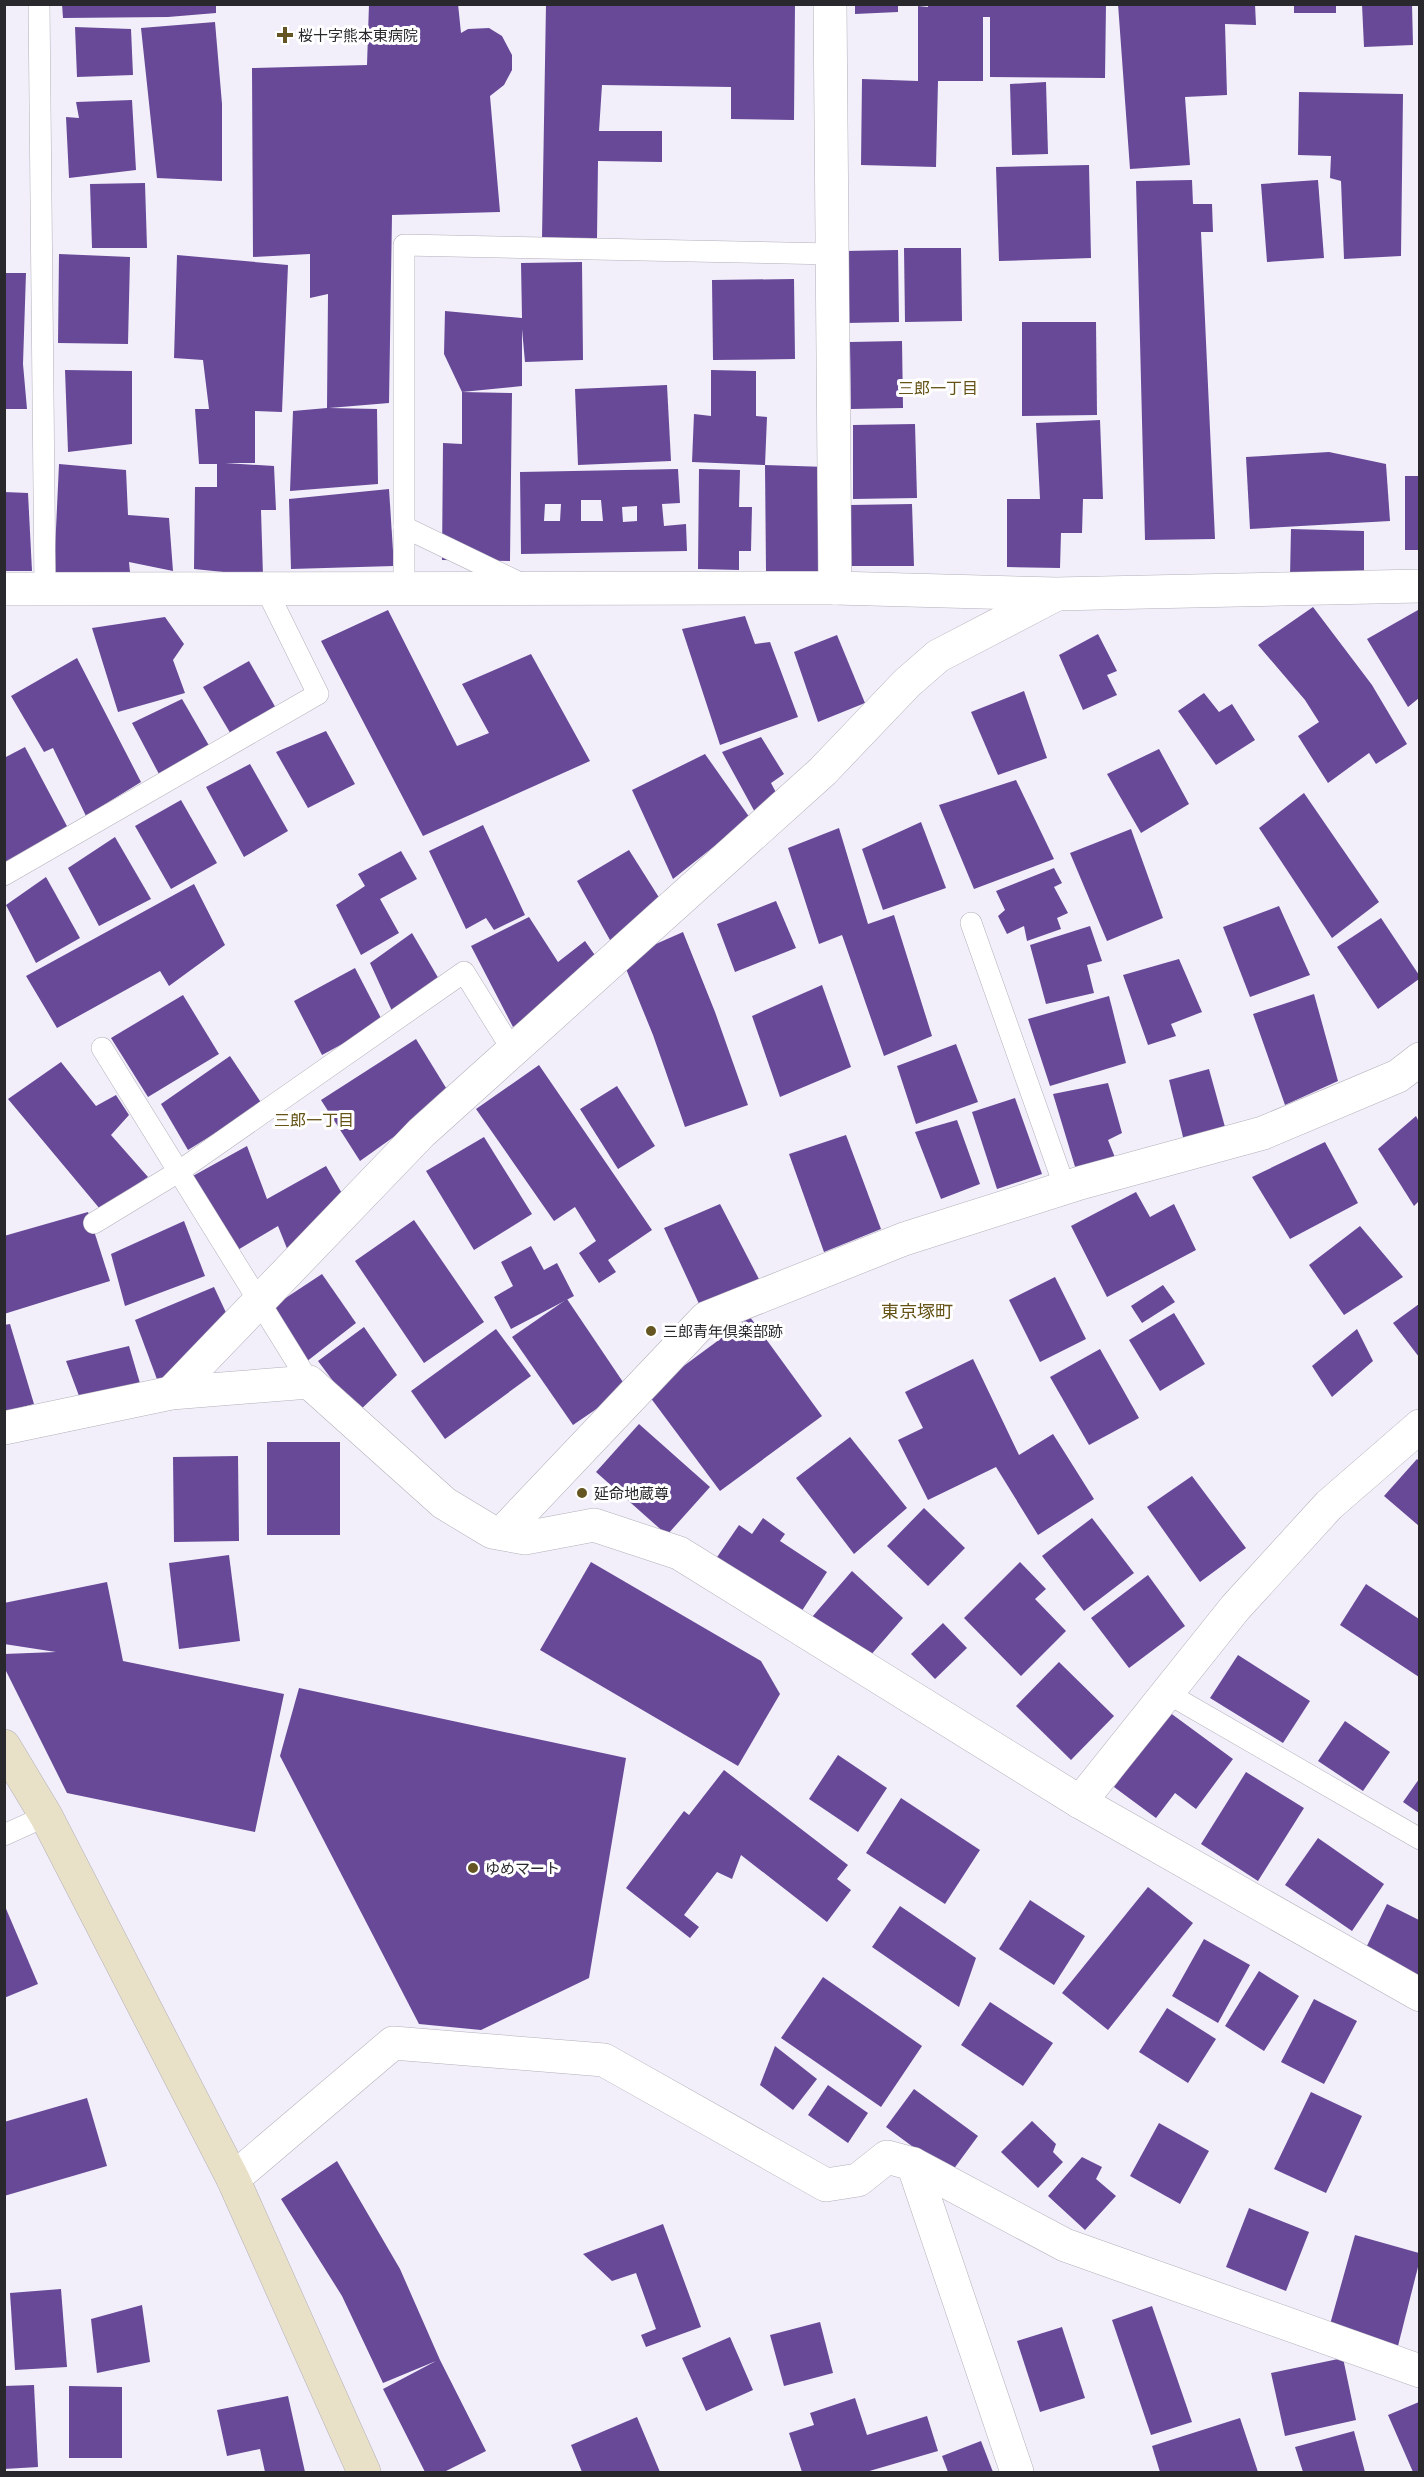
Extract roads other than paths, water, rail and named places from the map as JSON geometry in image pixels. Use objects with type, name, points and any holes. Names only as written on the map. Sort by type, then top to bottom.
[{"type":"street","points":[[830,4],[835,588]]},
{"type":"street","points":[[4,590],[835,588],[1056,594],[1419,586]]},
{"type":"street","points":[[171,1393],[421,1133],[823,771],[907,683],[938,656],[1056,594]]},
{"type":"street","points":[[503,1532],[706,1318],[904,1239],[1065,1188],[1263,1133],[1398,1076],[1419,1059]]},
{"type":"street","points":[[4,1428],[171,1393],[309,1382],[444,1503],[492,1532],[503,1532],[525,1538],[594,1525],[680,1553],[1080,1802],[1419,1995]]},
{"type":"street","points":[[1080,1802],[1235,1608],[1329,1505],[1419,1426]]},
{"type":"street","points":[[4,1746],[46,1816],[233,2179],[364,2472]]},
{"type":"street","points":[[233,2179],[393,2043],[604,2060],[826,2185],[858,2180],[887,2157],[913,2164],[1065,2245],[1419,2371]]},
{"type":"street","points":[[913,2164],[1017,2472]]},
{"type":"lane","points":[[39,4],[45,589]]},
{"type":"lane","points":[[404,589],[404,245],[832,254]]},
{"type":"lane","points":[[404,527],[530,588]]},
{"type":"lane","points":[[4,875],[318,694],[266,589]]},
{"type":"lane","points":[[971,923],[1065,1188]]},
{"type":"lane","points":[[94,1223],[178,1172],[464,972],[513,1051]]},
{"type":"lane","points":[[102,1048],[309,1382]]},
{"type":"lane","points":[[1167,1693],[1419,1839]]},
{"type":"lane","points":[[4,1835],[46,1816]]},
{"type":"place","name":"桜十字熊本東病院","points":[[285,35]]},
{"type":"place","name":"三郎青年倶楽部跡","points":[[651,1331]]},
{"type":"place","name":"延命地蔵尊","points":[[582,1493]]},
{"type":"place","name":"ゆめマート","points":[[473,1868]]},
{"type":"district","name":"三郎一丁目","points":[[938,388]]},
{"type":"district","name":"三郎一丁目","points":[[314,1120]]},
{"type":"district","name":"東京塚町","points":[[917,1312]]}]
